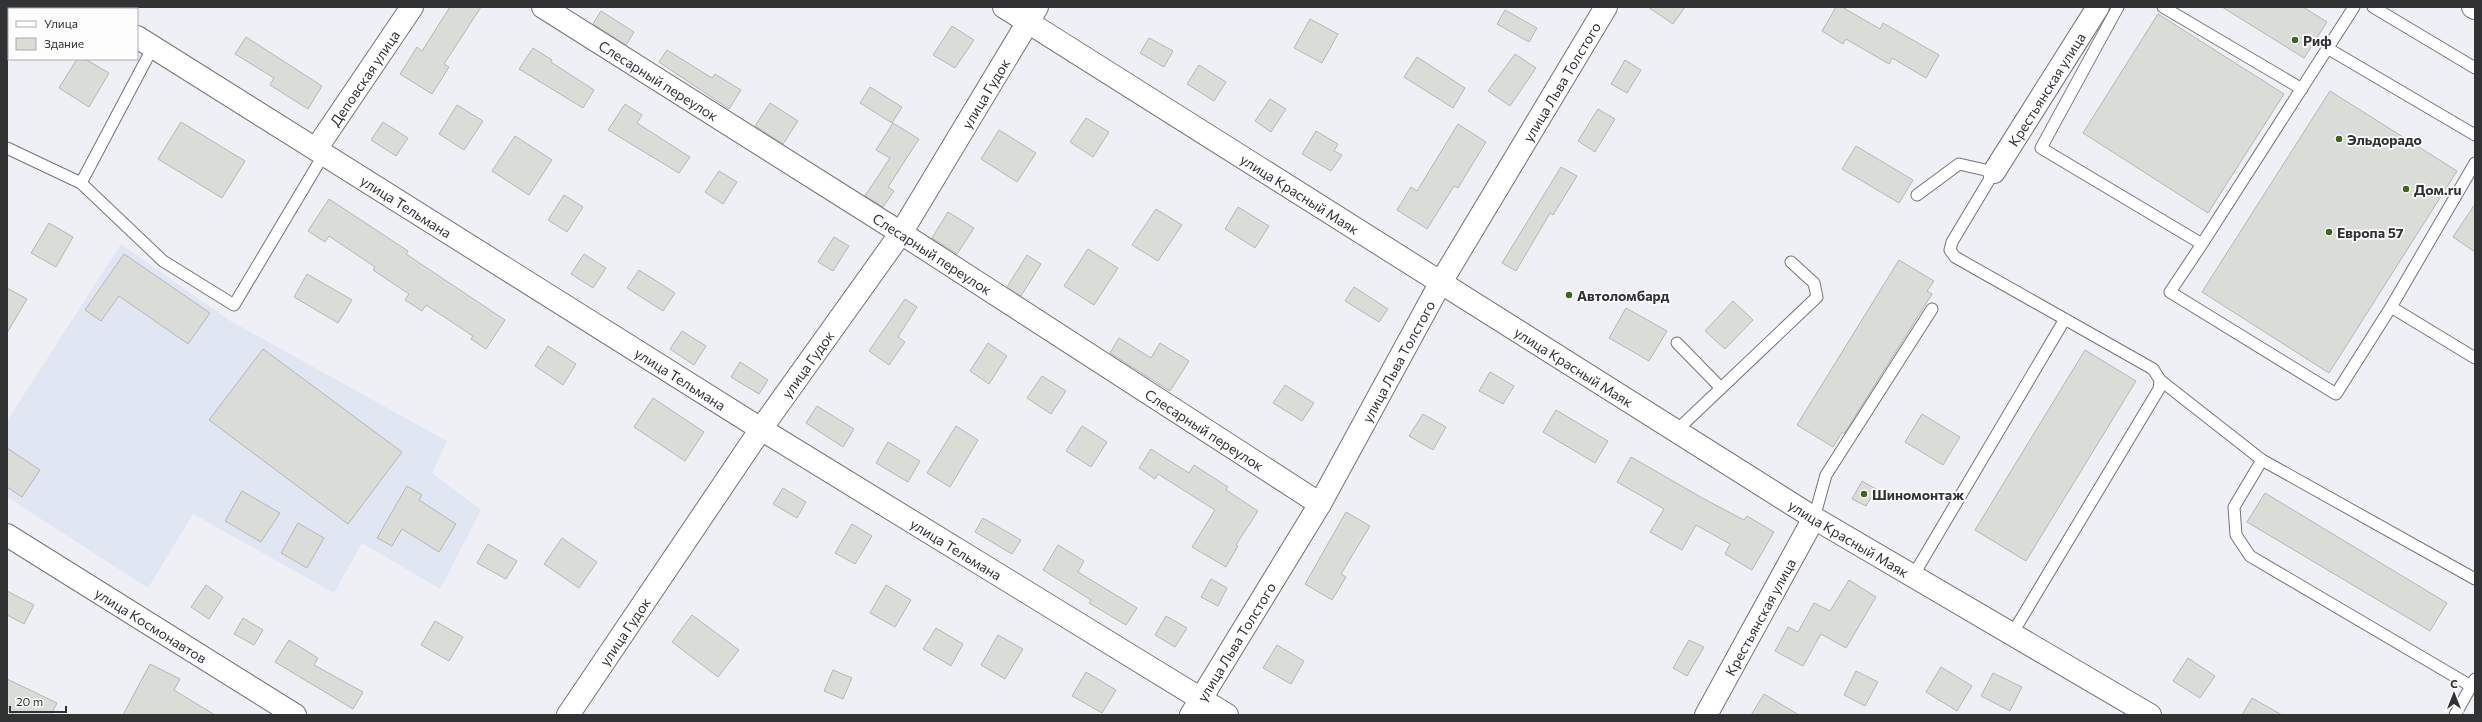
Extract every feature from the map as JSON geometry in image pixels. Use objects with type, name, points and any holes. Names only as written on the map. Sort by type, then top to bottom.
[{"type":"street","name":"Деповская улица","points":[[320,152],[412,7]]},
{"type":"street","name":"Слесарный переулок","points":[[543,7],[901,233],[1320,504]]},
{"type":"street","name":"улица Красный Маяк","points":[[1004,7],[1032,14],[1441,282],[1814,518],[2150,715]]},
{"type":"street","name":"улица Льва Толстого","points":[[1196,707],[1320,504],[1441,282],[1606,7]]},
{"type":"street","name":"Крестьянская улица","points":[[1994,172],[2098,7]]},
{"type":"street","name":"улица Гудок","points":[[568,715],[761,429],[901,233],[1032,14]]},
{"type":"street","name":"улица Тельмана","points":[[145,42],[761,429],[1196,707],[1226,715]]},
{"type":"street","name":"Крестьянская улица","points":[[1706,715],[1814,518]]},
{"type":"street","name":"улица Космонавтов","points":[[7,535],[295,715]]},
{"type":"lane","points":[[2118,7],[2041,148],[2202,244]]},
{"type":"lane","points":[[2163,7],[2302,89]]},
{"type":"lane","points":[[2354,7],[2170,292],[2336,394],[2391,307],[2475,163]]},
{"type":"lane","points":[[2373,7],[2475,68]]},
{"type":"lane","points":[[138,57],[145,42]]},
{"type":"lane","points":[[2327,48],[2475,135]]},
{"type":"lane","points":[[81,183],[137,60]]},
{"type":"lane","points":[[7,148],[81,183],[163,261],[234,305],[320,152]]},
{"type":"lane","points":[[1917,195],[1959,164],[1994,172],[1952,242],[1950,250],[1955,257],[2153,369],[2160,380],[2262,460],[2475,579]]},
{"type":"lane","points":[[1676,430],[1817,297],[1814,283],[1790,262]]},
{"type":"lane","points":[[2391,307],[2475,358]]},
{"type":"lane","points":[[1814,518],[1826,475],[1932,309]]},
{"type":"lane","points":[[1913,576],[2065,319]]},
{"type":"lane","points":[[1677,343],[1721,388]]},
{"type":"lane","points":[[2012,634],[2158,389],[2160,380]]},
{"type":"lane","points":[[2262,460],[2234,507],[2236,535],[2250,556],[2473,683],[2455,715]]},
{"type":"shaded area","points":[[121,244],[229,320],[447,441],[432,473],[481,510],[440,589],[362,543],[334,593],[193,514],[148,588],[7,497],[7,421]]},
{"type":"building","points":[[450,7],[481,7],[444,64],[449,67],[432,94],[400,74],[417,47],[422,51]]},
{"type":"building","points":[[1648,7],[1685,7],[1673,24]]},
{"type":"building","points":[[1836,7],[1842,7],[1880,29],[1883,23],[1939,55],[1926,78],[1892,58],[1889,64],[1846,39],[1843,44],[1822,31]]},
{"type":"building","name":"Риф","points":[[2222,7],[2303,7],[2327,22],[2304,58]]},
{"type":"building","points":[[1505,10],[1537,28],[1529,42],[1497,24]]},
{"type":"building","points":[[601,11],[634,32],[626,45],[593,24]]},
{"type":"building","points":[[2158,14],[2284,94],[2208,213],[2083,133]]},
{"type":"building","points":[[1310,19],[1338,34],[1322,63],[1294,48]]},
{"type":"building","points":[[952,26],[974,40],[955,68],[933,55]]},
{"type":"building","points":[[246,37],[322,86],[308,109],[270,85],[274,78],[235,54]]},
{"type":"building","points":[[1149,38],[1173,51],[1164,67],[1140,53]]},
{"type":"building","points":[[533,48],[552,60],[551,62],[594,90],[583,108],[519,69]]},
{"type":"building","points":[[667,50],[712,78],[715,74],[741,90],[729,109],[659,62]]},
{"type":"building","points":[[1515,54],[1536,68],[1510,106],[1488,91]]},
{"type":"building","points":[[1417,57],[1465,88],[1453,108],[1404,77]]},
{"type":"building","points":[[76,60],[87,60],[109,73],[89,107],[59,88]]},
{"type":"building","points":[[1625,60],[1641,70],[1627,93],[1611,84]]},
{"type":"building","points":[[1199,65],[1226,82],[1214,101],[1187,84]]},
{"type":"building","points":[[870,87],[902,107],[892,123],[860,103]]},
{"type":"building","name":"Европа 57","points":[[2330,91],[2457,171],[2329,373],[2202,292]]},
{"type":"building","points":[[1270,99],[1286,109],[1271,132],[1255,121]]},
{"type":"building","points":[[770,103],[798,121],[783,144],[755,126]]},
{"type":"building","points":[[625,104],[642,115],[637,123],[690,157],[679,173],[608,130]]},
{"type":"building","points":[[457,105],[483,121],[464,150],[439,134]]},
{"type":"building","points":[[1598,109],[1615,119],[1595,152],[1578,141]]},
{"type":"building","points":[[1086,118],[1109,132],[1093,157],[1070,142]]},
{"type":"building","points":[[181,122],[245,161],[222,198],[158,159]]},
{"type":"building","points":[[383,122],[408,138],[396,156],[371,140]]},
{"type":"building","points":[[893,123],[919,139],[888,187],[894,191],[883,207],[865,196],[890,158],[876,150]]},
{"type":"building","points":[[1458,124],[1486,142],[1458,188],[1454,186],[1427,229],[1397,210],[1411,187],[1417,191]]},
{"type":"building","points":[[999,130],[1036,153],[1017,182],[981,159]]},
{"type":"building","points":[[1316,131],[1338,144],[1334,151],[1342,155],[1331,171],[1302,154]]},
{"type":"building","points":[[515,136],[552,160],[529,195],[492,171]]},
{"type":"building","points":[[1856,146],[1913,180],[1899,203],[1842,169]]},
{"type":"building","points":[[1561,167],[1577,176],[1553,215],[1550,213],[1516,271],[1502,263]]},
{"type":"building","points":[[719,171],[737,182],[723,204],[705,192]]},
{"type":"building","points":[[564,195],[583,207],[567,232],[548,220]]},
{"type":"building","points":[[329,199],[408,251],[406,254],[505,320],[486,349],[471,339],[473,336],[426,305],[422,311],[405,300],[409,294],[373,270],[375,267],[329,236],[325,242],[308,231]]},
{"type":"building","points":[[2475,204],[2475,252],[2453,237]]},
{"type":"building","points":[[1238,207],[1269,226],[1255,248],[1225,229]]},
{"type":"building","points":[[1156,209],[1182,225],[1158,261],[1132,245]]},
{"type":"building","points":[[948,212],[974,228],[957,254],[932,238]]},
{"type":"building","points":[[49,223],[73,237],[56,267],[31,253]]},
{"type":"building","points":[[834,237],[849,246],[833,271],[818,262]]},
{"type":"building","points":[[1088,249],[1118,268],[1094,305],[1064,286]]},
{"type":"building","points":[[124,254],[210,313],[188,344],[119,296],[101,321],[85,310]]},
{"type":"building","points":[[584,254],[606,268],[593,288],[571,274]]},
{"type":"building","points":[[1027,255],[1041,264],[1021,296],[1007,287]]},
{"type":"building","points":[[1899,260],[1934,281],[1927,291],[1932,294],[1844,434],[1842,432],[1833,447],[1797,425]]},
{"type":"building","points":[[639,270],[675,293],[663,311],[627,288]]},
{"type":"building","points":[[307,274],[352,300],[338,323],[294,297]]},
{"type":"building","points":[[1354,287],[1388,309],[1379,322],[1345,301]]},
{"type":"building","points":[[7,288],[27,299],[7,333]]},
{"type":"building","points":[[905,299],[917,307],[898,337],[905,342],[889,365],[869,351]]},
{"type":"building","points":[[1733,301],[1753,320],[1725,349],[1705,331]]},
{"type":"building","points":[[1626,308],[1667,331],[1649,361],[1609,338]]},
{"type":"building","points":[[682,331],[706,346],[694,365],[670,349]]},
{"type":"building","points":[[1119,338],[1151,358],[1160,343],[1189,361],[1170,391],[1110,353]]},
{"type":"building","points":[[988,343],[1007,356],[989,384],[970,371]]},
{"type":"building","points":[[548,346],[576,364],[563,385],[535,366]]},
{"type":"building","points":[[263,349],[402,452],[348,524],[209,420]]},
{"type":"building","points":[[2085,350],[2136,381],[2026,561],[1975,530]]},
{"type":"building","points":[[740,362],[768,380],[759,394],[731,377]]},
{"type":"building","points":[[1490,372],[1514,386],[1503,404],[1479,391]]},
{"type":"building","points":[[1042,376],[1066,391],[1051,414],[1027,398]]},
{"type":"building","points":[[1285,385],[1314,403],[1302,421],[1273,403]]},
{"type":"building","points":[[653,398],[704,432],[685,461],[634,427]]},
{"type":"building","points":[[817,406],[854,429],[843,447],[806,423]]},
{"type":"building","points":[[1556,410],[1608,441],[1595,463],[1543,432]]},
{"type":"building","points":[[1423,414],[1446,427],[1433,450],[1409,436]]},
{"type":"building","points":[[1922,414],[1960,437],[1943,465],[1905,442]]},
{"type":"building","points":[[956,426],[978,440],[950,487],[927,473]]},
{"type":"building","points":[[1082,426],[1107,442],[1091,467],[1066,451]]},
{"type":"building","points":[[888,442],[920,461],[908,482],[876,463]]},
{"type":"building","points":[[7,448],[40,470],[22,497],[7,487]]},
{"type":"building","points":[[1151,449],[1189,473],[1194,465],[1228,487],[1226,490],[1258,511],[1236,545],[1238,546],[1226,567],[1192,547],[1215,510],[1158,474],[1155,479],[1139,468]]},
{"type":"building","points":[[1631,457],[1744,520],[1747,516],[1774,532],[1752,570],[1725,554],[1730,544],[1696,525],[1682,550],[1650,532],[1664,509],[1617,482]]},
{"type":"building","name":"Шиномонтаж","points":[[1862,481],[1876,489],[1866,506],[1852,499]]},
{"type":"building","points":[[407,486],[422,495],[419,500],[456,524],[439,552],[402,529],[392,546],[377,538]]},
{"type":"building","points":[[783,488],[806,502],[797,518],[773,504]]},
{"type":"building","points":[[242,491],[280,513],[261,542],[225,521]]},
{"type":"building","points":[[2265,493],[2447,603],[2430,631],[2247,522]]},
{"type":"building","points":[[1346,512],[1370,526],[1341,574],[1346,577],[1332,600],[1305,584]]},
{"type":"building","points":[[983,518],[1021,540],[1012,554],[975,532]]},
{"type":"building","points":[[298,523],[324,538],[307,568],[281,553]]},
{"type":"building","points":[[852,524],[872,536],[855,564],[835,553]]},
{"type":"building","points":[[562,538],[597,562],[579,588],[544,564]]},
{"type":"building","points":[[488,544],[517,561],[506,579],[477,563]]},
{"type":"building","points":[[1058,545],[1084,561],[1078,572],[1137,608],[1126,625],[1089,603],[1091,600],[1043,570]]},
{"type":"building","points":[[1211,579],[1227,588],[1218,606],[1201,597]]},
{"type":"building","points":[[1849,580],[1876,597],[1846,648],[1821,634],[1803,666],[1775,651],[1788,627],[1798,632],[1814,603],[1830,611]]},
{"type":"building","points":[[206,585],[223,597],[209,619],[191,607]]},
{"type":"building","points":[[886,585],[911,600],[895,627],[870,613]]},
{"type":"building","points":[[7,591],[34,605],[24,624],[7,615]]},
{"type":"building","points":[[692,615],[739,650],[718,677],[672,642]]},
{"type":"building","points":[[1166,616],[1187,628],[1175,647],[1155,635]]},
{"type":"building","points":[[243,618],[263,630],[254,645],[234,634]]},
{"type":"building","points":[[435,621],[463,637],[449,661],[421,645]]},
{"type":"building","points":[[936,628],[963,644],[951,666],[923,649]]},
{"type":"building","points":[[998,635],[1023,649],[1005,679],[981,665]]},
{"type":"building","points":[[289,640],[318,658],[314,665],[363,692],[353,709],[275,662]]},
{"type":"building","points":[[1689,640],[1704,647],[1687,676],[1673,668]]},
{"type":"building","points":[[1277,645],[1304,661],[1291,684],[1263,668]]},
{"type":"building","points":[[2188,658],[2215,676],[2200,698],[2173,681]]},
{"type":"building","points":[[150,664],[180,679],[174,690],[215,715],[123,715]]},
{"type":"building","points":[[1941,667],[1972,686],[1957,711],[1926,692]]},
{"type":"building","points":[[833,670],[852,678],[843,699],[824,691]]},
{"type":"building","points":[[1856,671],[1878,682],[1865,706],[1844,695]]},
{"type":"building","points":[[1086,672],[1116,690],[1102,713],[1072,696]]},
{"type":"building","points":[[1993,673],[2022,687],[2010,711],[1981,696]]},
{"type":"building","points":[[7,679],[57,703],[51,715],[15,715],[7,711]]},
{"type":"building","points":[[1764,694],[1799,715],[1751,715]]},
{"type":"building","points":[[2252,698],[2282,715],[2242,715]]},
{"type":"place","name":"Риф","points":[[2295,40]]},
{"type":"place","name":"Эльдорадо","points":[[2339,139]]},
{"type":"place","name":"Дом.ru","points":[[2406,189]]},
{"type":"place","name":"Европа 57","points":[[2329,232]]},
{"type":"place","name":"Автоломбард","points":[[1569,295]]},
{"type":"place","name":"Шиномонтаж","points":[[1864,494]]}]
